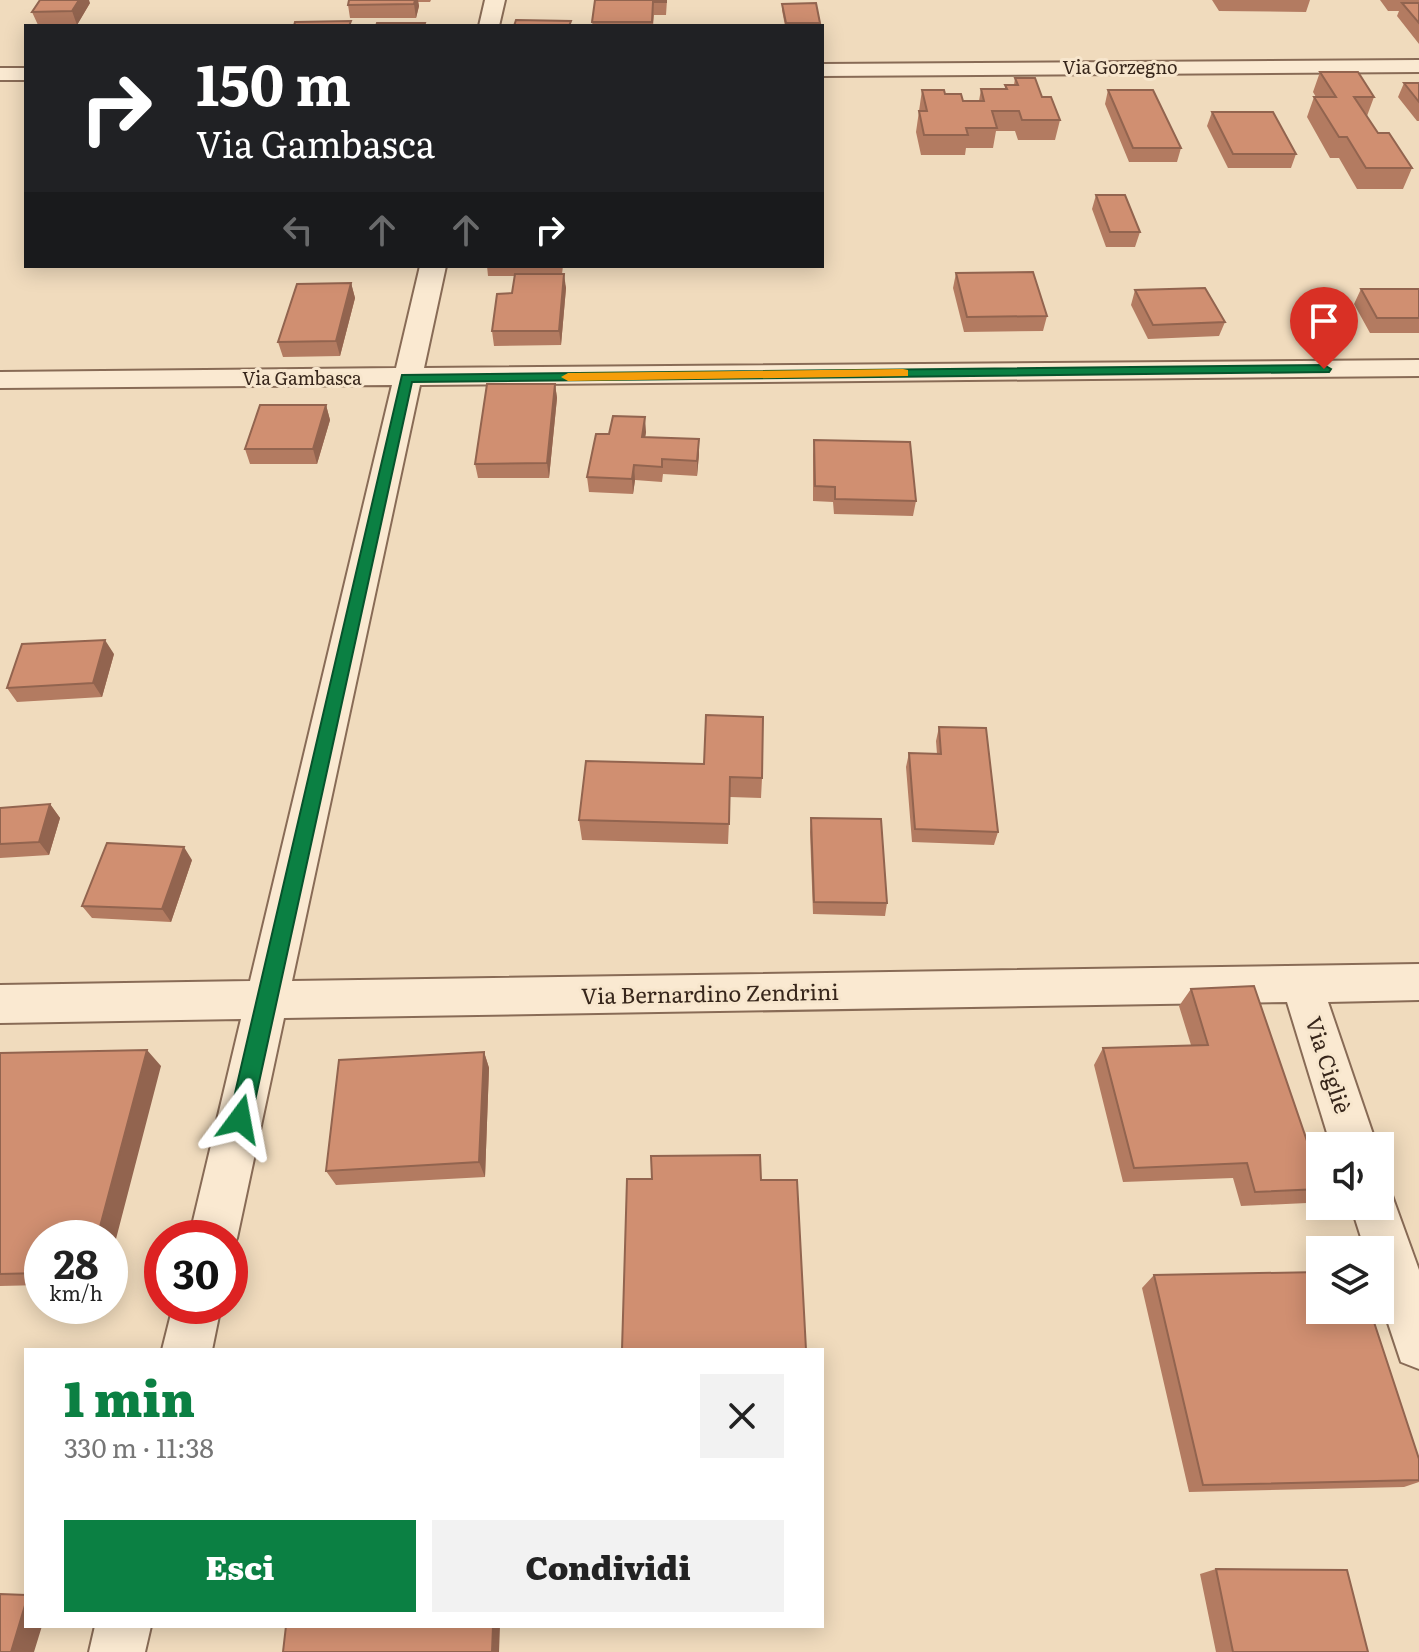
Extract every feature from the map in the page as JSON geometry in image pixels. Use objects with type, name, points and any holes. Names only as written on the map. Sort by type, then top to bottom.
[{"type":"street","points":[[489,24],[495,0]]},
{"type":"street","name":"Via Gorzegno","points":[[824,70],[1419,66]]},
{"type":"street","points":[[0,74],[24,74]]},
{"type":"street","points":[[217,1220],[433,268]]},
{"type":"street","name":"Via Gambasca","points":[[0,380],[1419,368]]},
{"type":"street","name":"Via Bernardino Zendrini","points":[[0,1004],[1419,982]]},
{"type":"street","name":"Via Cigliè","points":[[1302,985],[1349,1132]]},
{"type":"street","points":[[1379,1220],[1419,1344]]},
{"type":"street","points":[[187,1348],[193,1324]]},
{"type":"street","points":[[117,1652],[123,1628]]},
{"type":"building","points":[[40,0],[79,0],[72,11],[32,12]]},
{"type":"building","points":[[349,0],[415,0],[414,4],[348,5]]},
{"type":"building","points":[[595,0],[666,2],[653,2],[652,22],[592,22]]},
{"type":"building","points":[[816,3],[820,23],[786,23],[782,4]]},
{"type":"building","points":[[1402,3],[1419,3],[1419,23]]},
{"type":"building","points":[[516,20],[571,21],[570,24],[515,24]]},
{"type":"building","points":[[351,21],[350,24],[295,22]]},
{"type":"building","points":[[377,23],[425,23],[425,24]]},
{"type":"building","points":[[1320,72],[1358,72],[1374,97],[1354,97],[1378,133],[1389,133],[1412,168],[1366,168],[1347,137],[1339,137],[1314,97],[1336,97]]},
{"type":"building","points":[[1015,78],[1035,78],[1042,97],[1051,97],[1060,120],[1022,120],[1019,111],[992,111],[997,128],[966,128],[968,135],[924,135],[919,111],[927,111],[922,90],[944,90],[945,94],[961,94],[963,101],[984,101],[981,89],[1007,89],[1005,85],[1018,85]]},
{"type":"building","points":[[1404,83],[1419,83],[1419,102]]},
{"type":"building","points":[[1108,90],[1153,90],[1181,148],[1133,148]]},
{"type":"building","points":[[1212,112],[1273,112],[1296,154],[1233,154]]},
{"type":"building","points":[[1096,195],[1125,195],[1140,232],[1110,232]]},
{"type":"building","points":[[1033,272],[1047,316],[967,317],[956,273]]},
{"type":"building","points":[[515,274],[564,274],[559,331],[492,331],[497,294],[512,293]]},
{"type":"building","points":[[351,283],[336,341],[278,342],[297,284]]},
{"type":"building","points":[[1205,288],[1225,322],[1153,325],[1135,290]]},
{"type":"building","points":[[1361,289],[1419,289],[1419,318],[1377,318]]},
{"type":"building","points":[[487,384],[555,384],[547,463],[475,464]]},
{"type":"building","points":[[260,405],[326,405],[313,449],[245,449]]},
{"type":"building","points":[[613,416],[645,417],[642,437],[699,439],[697,461],[662,459],[662,467],[634,465],[632,479],[587,477],[596,434],[609,434]]},
{"type":"building","points":[[814,440],[910,442],[916,501],[835,499],[835,487],[815,486]]},
{"type":"building","points":[[105,640],[93,683],[7,688],[22,644]]},
{"type":"building","points":[[706,715],[763,717],[762,778],[730,777],[729,824],[579,820],[586,761],[704,764]]},
{"type":"building","points":[[939,727],[986,728],[998,832],[915,829],[909,753],[941,754]]},
{"type":"building","points":[[50,804],[39,842],[0,844],[0,808]]},
{"type":"building","points":[[811,818],[881,819],[887,903],[814,902]]},
{"type":"building","points":[[107,843],[184,847],[162,909],[82,906]]},
{"type":"building","points":[[1254,986],[1306,1138],[1306,1190],[1255,1192],[1247,1163],[1134,1168],[1103,1048],[1208,1045],[1191,989]]},
{"type":"building","points":[[147,1050],[102,1220],[24,1220],[24,1273],[0,1274],[0,1053]]},
{"type":"building","points":[[484,1052],[479,1162],[326,1171],[339,1060]]},
{"type":"building","points":[[760,1155],[761,1180],[797,1180],[806,1348],[622,1348],[627,1179],[652,1179],[651,1156]]},
{"type":"building","points":[[1306,1272],[1306,1324],[1375,1324],[1419,1459],[1419,1480],[1203,1485],[1154,1275]]},
{"type":"building","points":[[1216,1569],[1347,1570],[1368,1652],[1233,1652]]},
{"type":"building","points":[[0,1594],[24,1595],[24,1609],[11,1652],[0,1652]]},
{"type":"building","points":[[286,1628],[493,1628],[492,1652],[283,1652]]},
{"type":"slow traffic","points":[[568,377],[903,373]]},
{"type":"route","points":[[240,1119],[407,378],[1324,369]]}]
